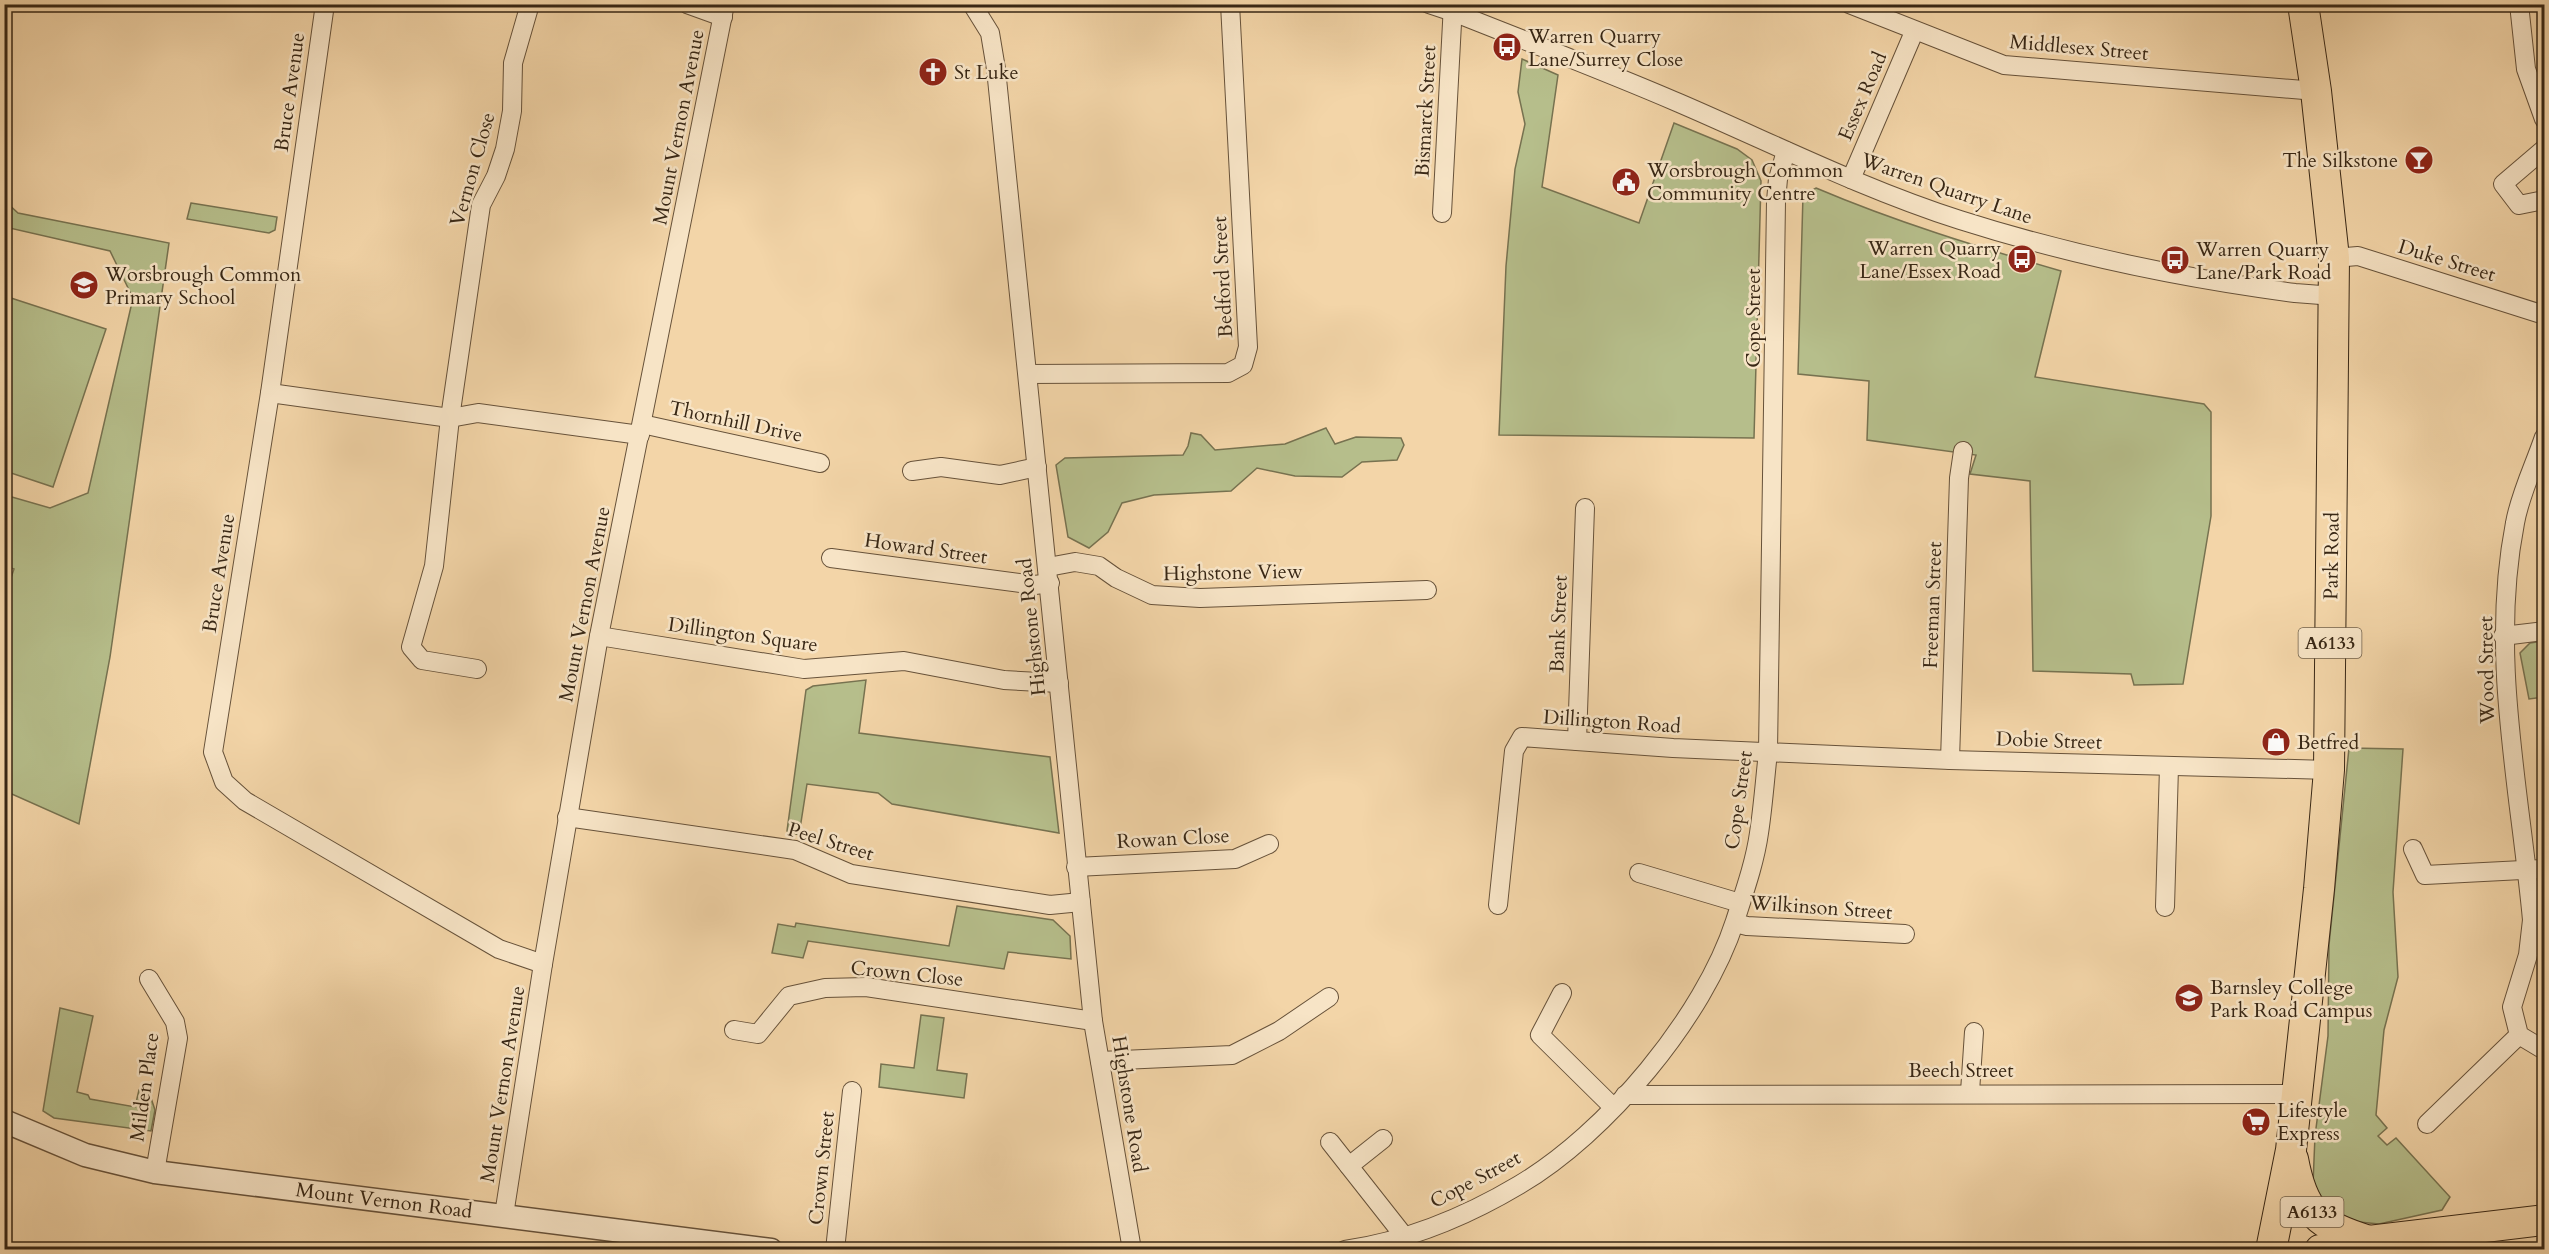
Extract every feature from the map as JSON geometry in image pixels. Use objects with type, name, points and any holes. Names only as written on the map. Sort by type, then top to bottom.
[{"type":"highway","name":"Park Road","points":[[2271,1250],[2291,1150],[2319,889],[2329,770],[2334,258],[2316,91],[2303,4]]},
{"type":"highway","name":"A6133","points":[[2291,1150],[2298,1186],[2315,1216],[2345,1233],[2369,1241]]},
{"type":"highway","points":[[2320,1250],[2369,1241],[2544,1220]]},
{"type":"street","name":"Bruce Avenue","points":[[325,4],[270,393],[213,752],[224,782],[245,801],[499,949],[543,964]]},
{"type":"street","name":"Vernon Close","points":[[477,669],[422,660],[411,647],[434,566],[450,418],[481,205],[496,176],[504,149],[512,111],[513,63],[530,4]]},
{"type":"street","points":[[687,4],[724,11]]},
{"type":"street","name":"Highstone Road","points":[[972,4],[990,33],[996,69],[1049,575],[1076,867],[1094,1021],[1132,1250]]},
{"type":"street","name":"Bedford Street","points":[[1028,374],[1228,373],[1243,365],[1248,348],[1230,4]]},
{"type":"street","name":"Warren Quarry Lane","points":[[1429,4],[1453,8],[1678,102],[1851,179],[1958,219],[2089,257],[2229,284],[2321,295],[2335,290]]},
{"type":"street","name":"Middlesex Street","points":[[1849,4],[1914,32],[2004,65],[2316,91]]},
{"type":"street","points":[[2520,4],[2526,69],[2544,119]]},
{"type":"street","name":"Bismarck Street","points":[[1442,213],[1453,8]]},
{"type":"street","name":"Mount Vernon Avenue","points":[[504,1215],[567,817],[599,636],[724,11]]},
{"type":"street","name":"Essex Road","points":[[1851,179],[1914,32]]},
{"type":"street","points":[[2544,149],[2503,184],[2519,205],[2544,200]]},
{"type":"street","name":"Cope Street","points":[[1345,1250],[1404,1236],[1442,1223],[1520,1185],[1581,1139],[1619,1101],[1681,1026],[1706,985],[1734,923],[1759,835],[1768,752],[1776,201],[1778,179],[1786,151]]},
{"type":"street","name":"Duke Street","points":[[2334,258],[2358,256],[2544,315]]},
{"type":"street","points":[[270,393],[450,418],[478,413],[641,429]]},
{"type":"street","name":"Thornhill Drive","points":[[641,429],[820,463]]},
{"type":"street","name":"Wood Street","points":[[2519,1035],[2512,1007],[2528,955],[2536,869],[2522,849],[2507,705],[2503,636],[2515,522],[2544,437]]},
{"type":"street","name":"Freeman Street","points":[[1950,760],[1959,478],[1963,451]]},
{"type":"street","points":[[912,471],[941,467],[1000,476],[1037,467]]},
{"type":"street","name":"Bank Street","points":[[1577,741],[1584,508]]},
{"type":"street","name":"Howard Street","points":[[831,558],[1035,585],[1049,575]]},
{"type":"street","name":"Highstone View","points":[[1049,575],[1075,562],[1099,566],[1116,578],[1152,595],[1200,598],[1427,590]]},
{"type":"street","points":[[2503,636],[2544,631]]},
{"type":"street","name":"Dillington Square","points":[[599,636],[804,669],[904,662],[1004,680],[1059,683]]},
{"type":"street","name":"Dillington Road","points":[[1498,905],[1514,751],[1522,737],[1768,752]]},
{"type":"street","name":"Dobie Street","points":[[1768,752],[1950,760],[2329,770]]},
{"type":"street","points":[[2165,907],[2169,767]]},
{"type":"street","name":"Peel Street","points":[[567,817],[795,850],[851,874],[1050,905],[1081,902]]},
{"type":"street","name":"Rowan Close","points":[[1076,867],[1235,859],[1269,844]]},
{"type":"street","points":[[2413,849],[2425,875],[2536,869]]},
{"type":"street","points":[[1639,873],[1740,903]]},
{"type":"street","name":"Wilkinson Street","points":[[1734,923],[1747,926],[1905,934]]},
{"type":"street","name":"Milden Place","points":[[149,979],[175,1022],[178,1038],[155,1172]]},
{"type":"street","name":"Crown Close","points":[[734,1030],[758,1034],[789,996],[825,988],[866,987],[1094,1021]]},
{"type":"street","points":[[1562,993],[1540,1035],[1619,1101]]},
{"type":"street","points":[[1100,1061],[1232,1054],[1279,1031],[1329,996]]},
{"type":"street","points":[[1970,1092],[1974,1032]]},
{"type":"street","points":[[2427,1124],[2519,1035],[2544,1050]]},
{"type":"street","name":"Crown Street","points":[[834,1250],[852,1091]]},
{"type":"street","name":"Beech Street","points":[[1619,1101],[1970,1092],[2297,1094]]},
{"type":"street","name":"Mount Vernon Road","points":[[4,1121],[86,1155],[155,1172],[771,1250]]},
{"type":"street","points":[[1349,1166],[1383,1139]]},
{"type":"street","points":[[1330,1142],[1404,1236]]},
{"type":"green space","points":[[1522,59],[1558,75],[1542,187],[1639,223],[1674,123],[1737,149],[1752,160],[1761,181],[1754,438],[1499,435],[1506,266],[1515,169],[1525,124],[1518,92]]},
{"type":"green space","points":[[1816,188],[1937,233],[2061,271],[2035,377],[2204,404],[2211,412],[2211,516],[2183,684],[2134,685],[2131,674],[2033,671],[2030,481],[1970,474],[1976,455],[1867,440],[1869,381],[1798,374],[1803,195]]},
{"type":"green space","points":[[5,201],[18,213],[169,243],[110,657],[79,824],[5,791],[4,598],[14,569],[5,566],[5,495],[50,508],[88,493],[133,298],[110,251],[5,227]]},
{"type":"green space","points":[[191,203],[277,217],[275,230],[269,233],[187,219]]},
{"type":"green space","points":[[11,298],[106,329],[53,487],[5,471],[4,318]]},
{"type":"green space","points":[[1326,428],[1335,444],[1356,437],[1401,438],[1404,445],[1397,460],[1362,462],[1342,477],[1295,476],[1257,468],[1231,491],[1154,495],[1122,503],[1108,532],[1089,548],[1068,537],[1056,465],[1065,458],[1183,455],[1191,433],[1201,435],[1215,450],[1285,444]]},
{"type":"green space","points":[[2544,641],[2544,697],[2529,699],[2520,653],[2530,643]]},
{"type":"green space","points":[[866,680],[859,733],[1050,757],[1059,833],[892,804],[878,793],[807,784],[799,835],[787,831],[806,690],[813,686]]},
{"type":"green space","points":[[2349,748],[2403,749],[2393,892],[2398,977],[2384,1030],[2376,1115],[2387,1128],[2378,1136],[2387,1145],[2396,1138],[2450,1197],[2442,1210],[2379,1224],[2359,1222],[2340,1215],[2322,1202],[2313,1184],[2315,1136],[2328,1036],[2329,945]]},
{"type":"green space","points":[[957,906],[1053,920],[1070,936],[1071,959],[1008,952],[1004,969],[808,941],[803,958],[772,953],[778,924],[795,927],[796,923],[949,946]]},
{"type":"green space","points":[[60,1008],[93,1016],[77,1092],[88,1095],[90,1099],[135,1107],[139,1090],[151,1098],[155,1110],[151,1131],[54,1118],[43,1111]]},
{"type":"green space","points":[[921,1015],[944,1018],[937,1070],[967,1074],[964,1098],[879,1087],[881,1064],[914,1068]]},
{"type":"place","name":"Warren Quarry Lane/Surrey Close","points":[[1507,47]]},
{"type":"place","name":"St Luke","points":[[933,72]]},
{"type":"place","name":"The Silkstone","points":[[2419,160]]},
{"type":"place","name":"Worsbrough Common Community Centre","points":[[1626,182]]},
{"type":"place","name":"Warren Quarry Lane/Essex Road","points":[[2022,259]]},
{"type":"place","name":"Warren Quarry Lane/Park Road","points":[[2175,260]]},
{"type":"place","name":"Worsbrough Common Primary School","points":[[84,285]]},
{"type":"place","name":"Betfred","points":[[2276,742]]},
{"type":"place","name":"Barnsley College Park Road Campus","points":[[2189,998]]},
{"type":"place","name":"Lifestyle Express","points":[[2256,1122]]}]
